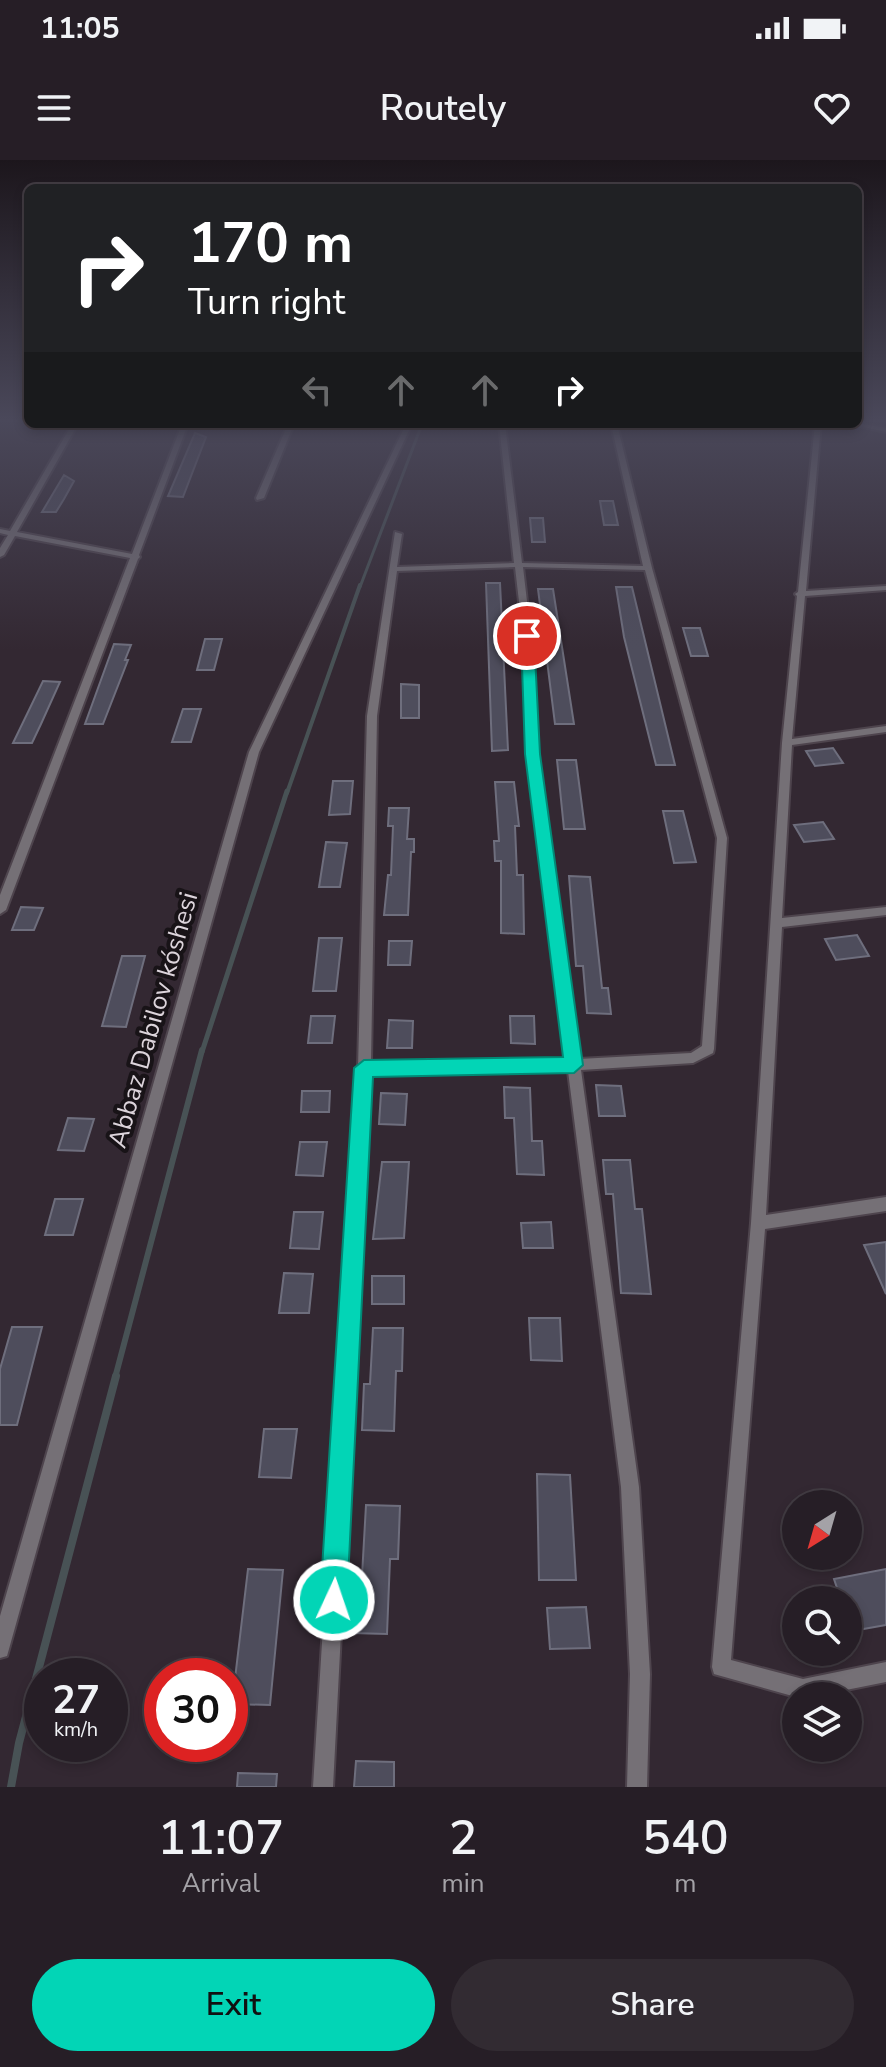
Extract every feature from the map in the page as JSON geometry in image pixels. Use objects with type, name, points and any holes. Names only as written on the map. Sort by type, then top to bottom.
[{"type":"street","points":[[0,555],[33,498]]},
{"type":"street","points":[[0,910],[158,498]]},
{"type":"street","name":"Abbaz Dabilov kóshesi","points":[[0,1649],[254,752],[374,498]]},
{"type":"street","points":[[511,498],[527,636],[532,754],[630,1487],[640,1674],[637,1787]]},
{"type":"street","points":[[364,1068],[574,1065],[693,1058],[708,1049],[722,838],[631,498]]},
{"type":"street","points":[[810,498],[787,743],[758,1223],[721,1667],[803,1689],[886,1672]]},
{"type":"street","points":[[0,531],[136,557]]},
{"type":"street","points":[[323,1787],[364,1068],[372,716],[398,534]]},
{"type":"street","points":[[395,569],[519,565],[648,568]]},
{"type":"street","points":[[799,594],[886,588]]},
{"type":"street","points":[[787,743],[886,729]]},
{"type":"street","points":[[776,923],[886,911]]},
{"type":"street","points":[[758,1223],[886,1204]]},
{"type":"building","points":[[50,498],[65,498],[56,512],[42,512]]},
{"type":"building","points":[[600,501],[613,501],[618,525],[604,525]]},
{"type":"building","points":[[530,518],[543,518],[545,542],[532,542]]},
{"type":"building","points":[[486,583],[500,583],[508,750],[492,751]]},
{"type":"building","points":[[616,587],[632,587],[675,765],[656,765],[624,637]]},
{"type":"building","points":[[538,589],[553,589],[574,724],[555,724]]},
{"type":"building","points":[[683,628],[700,628],[708,656],[691,656]]},
{"type":"building","points":[[205,639],[222,639],[214,670],[197,670]]},
{"type":"building","points":[[114,644],[131,645],[125,660],[128,660],[103,724],[85,724]]},
{"type":"building","points":[[43,681],[60,682],[32,743],[13,743]]},
{"type":"building","points":[[401,684],[419,685],[419,718],[401,718]]},
{"type":"building","points":[[183,709],[201,709],[191,742],[172,742]]},
{"type":"building","points":[[833,748],[843,763],[815,766],[806,751]]},
{"type":"building","points":[[557,760],[576,760],[585,829],[564,829]]},
{"type":"building","points":[[333,781],[353,781],[350,814],[329,815]]},
{"type":"building","points":[[495,782],[514,782],[519,826],[515,826],[517,875],[523,875],[524,934],[501,933],[501,861],[495,861],[494,841],[499,841]]},
{"type":"building","points":[[389,808],[409,808],[407,839],[414,839],[414,852],[411,852],[408,915],[384,915],[388,875],[391,875],[393,826],[388,826]]},
{"type":"building","points":[[663,811],[683,811],[696,862],[674,863]]},
{"type":"building","points":[[823,822],[834,839],[804,842],[794,825]]},
{"type":"building","points":[[326,842],[347,843],[340,887],[319,887]]},
{"type":"building","points":[[569,876],[590,877],[602,988],[608,988],[611,1014],[587,1013],[583,966],[576,966]]},
{"type":"building","points":[[21,907],[43,908],[34,930],[12,930]]},
{"type":"building","points":[[857,935],[869,956],[836,960],[825,939]]},
{"type":"building","points":[[319,938],[342,938],[336,991],[313,991]]},
{"type":"building","points":[[389,941],[412,941],[410,965],[388,965]]},
{"type":"building","points":[[122,956],[145,956],[126,1027],[102,1026]]},
{"type":"building","points":[[311,1016],[335,1016],[332,1043],[308,1043]]},
{"type":"building","points":[[510,1016],[534,1016],[535,1044],[511,1043]]},
{"type":"building","points":[[389,1020],[413,1021],[412,1048],[387,1048]]},
{"type":"building","points":[[596,1085],[621,1086],[625,1116],[599,1116]]},
{"type":"building","points":[[504,1087],[530,1088],[532,1141],[542,1141],[544,1175],[517,1174],[514,1118],[505,1118]]},
{"type":"building","points":[[302,1091],[330,1091],[329,1112],[301,1112]]},
{"type":"building","points":[[381,1093],[407,1094],[405,1125],[379,1124]]},
{"type":"building","points":[[68,1118],[94,1119],[84,1151],[58,1150]]},
{"type":"building","points":[[300,1142],[327,1142],[323,1176],[296,1175]]},
{"type":"building","points":[[603,1160],[630,1160],[635,1209],[642,1209],[651,1294],[621,1293],[613,1194],[606,1194]]},
{"type":"building","points":[[382,1162],[409,1162],[404,1238],[373,1239]]},
{"type":"building","points":[[55,1199],[83,1199],[73,1235],[45,1235]]},
{"type":"building","points":[[294,1212],[323,1212],[319,1249],[290,1248]]},
{"type":"building","points":[[551,1222],[553,1248],[523,1248],[521,1223]]},
{"type":"building","points":[[886,1242],[886,1294],[864,1245]]},
{"type":"building","points":[[284,1273],[313,1274],[309,1313],[279,1313]]},
{"type":"building","points":[[372,1276],[404,1276],[404,1304],[372,1304]]},
{"type":"building","points":[[529,1318],[560,1318],[562,1361],[531,1360]]},
{"type":"building","points":[[12,1327],[42,1327],[17,1425],[0,1425],[0,1369]]},
{"type":"building","points":[[373,1328],[403,1328],[402,1371],[396,1371],[394,1431],[362,1430],[364,1384],[370,1384]]},
{"type":"building","points":[[264,1429],[297,1429],[291,1478],[259,1477]]},
{"type":"building","points":[[537,1474],[570,1475],[576,1580],[539,1580]]},
{"type":"building","points":[[366,1505],[400,1506],[398,1559],[390,1559],[387,1634],[351,1633],[354,1575],[362,1576]]},
{"type":"building","points":[[248,1569],[283,1570],[270,1705],[248,1704],[248,1658],[237,1658]]},
{"type":"building","points":[[886,1569],[886,1625],[862,1629],[862,1586],[836,1586],[834,1579]]},
{"type":"building","points":[[586,1607],[590,1648],[550,1649],[547,1608]]},
{"type":"building","points":[[356,1761],[394,1762],[394,1787],[354,1787]]},
{"type":"building","points":[[238,1773],[277,1774],[276,1787],[237,1787]]},
{"type":"waterway","points":[[360,587],[394,498]]},
{"type":"waterway","points":[[287,793],[360,585]]},
{"type":"waterway","points":[[202,1052],[287,791]]},
{"type":"waterway","points":[[115,1378],[202,1050]]},
{"type":"waterway","points":[[11,1787],[19,1743],[116,1376]]},
{"type":"route","points":[[334,1600],[364,1068],[574,1065],[532,754],[527,636]]}]
